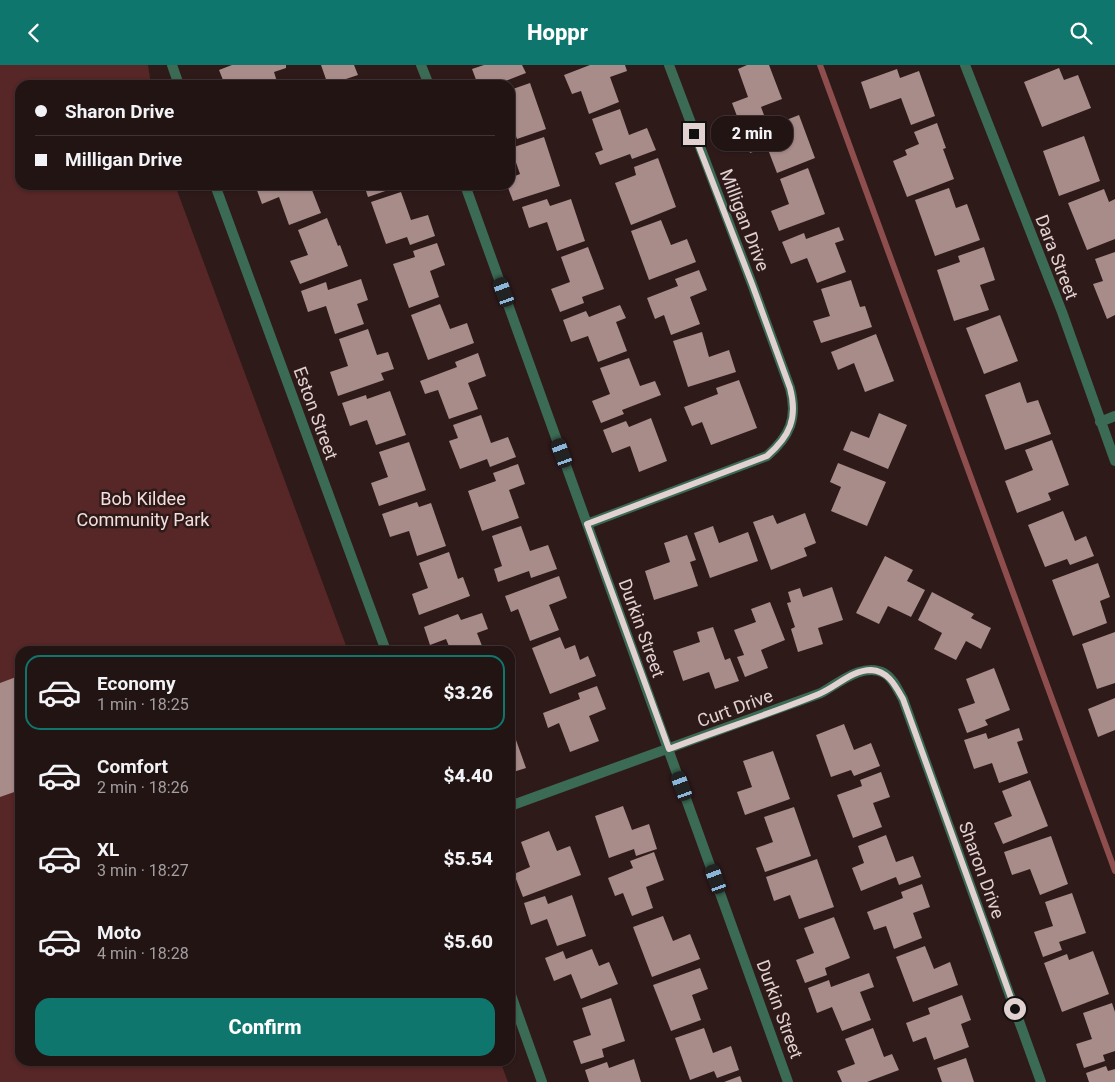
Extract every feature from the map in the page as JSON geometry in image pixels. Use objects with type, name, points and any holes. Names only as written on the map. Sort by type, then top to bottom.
[{"type":"street","points":[[172,65],[177,80]]},
{"type":"street","points":[[421,65],[426,80]]},
{"type":"street","name":"Milligan Drive","points":[[587,524],[767,456],[787,435],[793,417],[793,400],[787,379],[669,65]]},
{"type":"street","name":"Dara Street","points":[[965,65],[1058,303],[1115,461]]},
{"type":"street","name":"Eston Street","points":[[217,190],[384,646]]},
{"type":"street","name":"Durkin Street","points":[[467,190],[788,1082]]},
{"type":"street","points":[[1100,421],[1115,416]]},
{"type":"street","name":"Curt Drive","points":[[515,805],[822,693],[860,671],[872,670],[884,673]]},
{"type":"street","name":"Sharon Drive","points":[[884,673],[894,683],[903,699],[1041,1082]]},
{"type":"street","points":[[515,1006],[542,1082]]},
{"type":"green space","name":"Bob Kildee Community Park","points":[[0,65],[148,65],[150,80],[15,80],[15,190],[177,190],[346,646],[15,646],[15,1066],[502,1066],[508,1082],[0,1082]]},
{"type":"building","points":[[232,65],[286,65],[286,68],[274,72],[276,80],[223,80],[219,70]]},
{"type":"building","points":[[321,65],[354,65],[358,75],[343,80],[326,80]]},
{"type":"building","points":[[484,65],[522,65],[526,73],[508,80],[476,80],[472,69]]},
{"type":"building","points":[[590,65],[625,65],[627,71],[610,77],[619,102],[589,114],[581,91],[572,94],[564,75]]},
{"type":"building","points":[[747,65],[769,65],[782,99],[761,107],[764,115],[740,124],[732,103],[748,97],[738,69]]},
{"type":"building","points":[[1059,68],[1064,80],[1078,75],[1091,108],[1042,127],[1024,82]]},
{"type":"building","points":[[897,69],[900,78],[919,71],[935,116],[911,125],[901,98],[870,109],[861,82]]},
{"type":"building","points":[[530,83],[546,129],[517,139],[515,133],[515,88]]},
{"type":"building","points":[[620,109],[629,135],[647,128],[656,150],[632,159],[630,154],[600,165],[595,153],[603,150],[592,119]]},
{"type":"building","points":[[799,115],[815,158],[777,173],[767,147],[750,153],[741,129],[763,121],[766,128]]},
{"type":"building","points":[[937,123],[946,148],[943,149],[954,179],[907,197],[893,161],[907,155],[905,150],[919,144],[914,132]]},
{"type":"building","points":[[1084,136],[1100,181],[1059,196],[1043,151]]},
{"type":"building","points":[[544,137],[560,186],[513,201],[509,190],[515,190],[515,176],[520,174],[515,160],[515,147]]},
{"type":"building","points":[[658,158],[676,207],[631,225],[615,183],[636,175],[634,167]]},
{"type":"building","points":[[808,168],[825,214],[779,231],[771,211],[789,204],[780,179]]},
{"type":"building","points":[[949,188],[956,208],[967,204],[980,240],[935,256],[915,200]]},
{"type":"building","points":[[1104,189],[1109,202],[1115,199],[1115,239],[1087,250],[1068,203]]},
{"type":"building","points":[[257,190],[312,190],[321,213],[289,225],[279,197],[262,204]]},
{"type":"building","points":[[366,190],[388,190],[368,197]]},
{"type":"building","points":[[401,192],[411,220],[428,215],[435,236],[410,245],[407,237],[386,244],[371,202]]},
{"type":"building","points":[[547,199],[550,206],[571,199],[585,241],[557,251],[547,222],[529,228],[522,207]]},
{"type":"building","points":[[327,218],[348,266],[300,284],[290,261],[308,255],[298,230]]},
{"type":"building","points":[[661,220],[671,245],[687,239],[696,262],[649,280],[631,231]]},
{"type":"building","points":[[839,227],[844,240],[835,243],[846,272],[817,283],[807,258],[791,264],[782,242],[804,233],[806,239]]},
{"type":"building","points":[[437,243],[445,265],[430,271],[439,297],[409,308],[393,264],[415,257],[413,251]]},
{"type":"building","points":[[588,247],[604,289],[582,297],[584,303],[560,312],[551,289],[570,282],[561,257]]},
{"type":"building","points":[[984,247],[995,280],[980,285],[989,310],[954,321],[937,270],[960,262],[958,256]]},
{"type":"building","points":[[1115,252],[1115,315],[1107,319],[1093,284],[1103,281],[1095,259]]},
{"type":"building","points":[[699,270],[707,290],[690,297],[700,324],[671,335],[664,315],[655,319],[647,298],[678,286],[675,279]]},
{"type":"building","points":[[361,279],[368,300],[357,304],[364,324],[335,334],[326,306],[308,312],[301,291],[326,282],[328,290]]},
{"type":"building","points":[[851,280],[860,307],[865,306],[872,327],[821,343],[813,321],[830,316],[821,289]]},
{"type":"building","points":[[440,304],[450,329],[467,323],[474,343],[428,360],[411,315]]},
{"type":"building","points":[[620,305],[626,318],[616,322],[627,351],[598,362],[588,336],[571,342],[563,320],[586,311],[589,317]]},
{"type":"building","points":[[1000,315],[1018,361],[984,374],[966,328]]},
{"type":"building","points":[[368,329],[377,355],[388,352],[394,369],[381,373],[384,380],[338,396],[330,372],[348,366],[339,339]]},
{"type":"building","points":[[702,332],[709,357],[729,350],[736,372],[688,387],[673,341]]},
{"type":"building","points":[[876,334],[894,381],[865,392],[854,363],[838,370],[831,352]]},
{"type":"building","points":[[478,353],[486,376],[468,383],[478,409],[449,419],[438,390],[425,394],[420,381],[457,367],[455,362]]},
{"type":"building","points":[[629,358],[640,386],[655,381],[661,395],[622,410],[624,414],[601,423],[592,401],[610,394],[600,368]]},
{"type":"building","points":[[739,380],[757,428],[711,445],[702,422],[692,426],[684,407],[718,394],[716,388]]},
{"type":"building","points":[[1020,382],[1027,403],[1038,400],[1051,434],[1005,450],[985,395]]},
{"type":"building","points":[[390,391],[406,435],[376,445],[367,420],[350,426],[342,403],[366,395],[367,399]]},
{"type":"building","points":[[879,413],[907,425],[888,469],[843,450],[851,431],[869,438]]},
{"type":"building","points":[[481,415],[491,443],[508,437],[516,457],[490,467],[487,459],[460,469],[449,441],[458,438],[453,425]]},
{"type":"building","points":[[651,418],[667,461],[639,472],[630,446],[612,453],[603,430],[626,421],[629,427]]},
{"type":"building","points":[[1052,440],[1069,485],[1048,493],[1051,500],[1017,513],[1005,481],[1033,470],[1025,450]]},
{"type":"building","points":[[409,442],[426,490],[379,506],[371,483],[388,477],[379,452]]},
{"type":"building","points":[[838,463],[886,482],[867,526],[831,511],[841,487],[830,482]]},
{"type":"building","points":[[518,464],[525,484],[509,490],[519,518],[482,531],[468,491],[496,481],[493,473]]},
{"type":"building","points":[[417,502],[419,507],[431,503],[446,546],[417,556],[409,531],[390,537],[382,514]]},
{"type":"building","points":[[1063,511],[1075,541],[1086,536],[1094,556],[1070,565],[1067,559],[1045,567],[1028,525]]},
{"type":"building","points":[[805,513],[816,543],[804,548],[807,556],[771,570],[753,522],[773,515],[777,524]]},
{"type":"building","points":[[521,526],[530,551],[548,545],[557,569],[531,578],[529,571],[498,582],[494,569],[502,566],[492,536]]},
{"type":"building","points":[[713,526],[719,543],[748,532],[758,561],[710,578],[694,533]]},
{"type":"building","points":[[687,535],[696,560],[690,562],[698,586],[654,600],[645,571],[670,562],[664,543]]},
{"type":"building","points":[[449,552],[458,579],[463,577],[470,596],[419,615],[412,594],[428,588],[419,563]]},
{"type":"building","points":[[885,556],[913,570],[907,581],[925,590],[911,617],[888,606],[879,624],[856,613]]},
{"type":"building","points":[[1098,563],[1110,597],[1100,601],[1107,623],[1073,636],[1052,580]]},
{"type":"building","points":[[559,576],[567,598],[549,605],[559,630],[530,641],[518,609],[511,612],[505,596]]},
{"type":"building","points":[[832,587],[843,620],[818,628],[823,644],[798,652],[791,629],[795,627],[787,603],[791,602],[788,592],[800,588],[803,597]]},
{"type":"building","points":[[932,592],[974,614],[971,618],[991,628],[981,649],[966,641],[956,660],[934,649],[942,633],[918,620]]},
{"type":"building","points":[[770,602],[785,640],[761,650],[768,668],[745,677],[737,657],[744,655],[734,630],[756,622],[751,609]]},
{"type":"building","points":[[482,613],[488,629],[477,633],[482,646],[449,646],[446,639],[430,645],[424,627],[458,614],[461,620]]},
{"type":"building","points":[[713,627],[725,660],[730,658],[739,681],[715,689],[709,672],[683,681],[673,651],[700,642],[697,632]]},
{"type":"building","points":[[1115,632],[1115,683],[1097,689],[1082,644]]},
{"type":"building","points":[[560,637],[565,649],[575,645],[580,660],[588,656],[596,676],[550,694],[532,648]]},
{"type":"building","points":[[994,668],[1010,710],[985,720],[988,725],[967,733],[958,709],[975,703],[966,679]]},
{"type":"building","points":[[15,677],[15,792],[0,797],[0,683]]},
{"type":"building","points":[[597,686],[606,709],[589,716],[599,741],[570,752],[559,723],[548,728],[543,713],[580,699],[578,693]]},
{"type":"building","points":[[1115,698],[1115,730],[1098,737],[1088,709]]},
{"type":"building","points":[[844,724],[854,750],[871,743],[880,766],[854,776],[851,770],[831,777],[816,735]]},
{"type":"building","points":[[1019,728],[1023,740],[1017,742],[1028,773],[999,783],[992,763],[974,769],[964,740],[986,733],[988,739]]},
{"type":"building","points":[[515,737],[526,768],[515,771]]},
{"type":"building","points":[[773,751],[790,799],[745,815],[737,792],[752,787],[743,761]]},
{"type":"building","points":[[881,772],[890,797],[873,803],[882,827],[853,838],[837,795],[862,786],[860,780]]},
{"type":"building","points":[[1030,780],[1048,826],[1003,844],[994,823],[1012,816],[1002,791]]},
{"type":"building","points":[[623,806],[632,830],[649,824],[657,849],[636,856],[634,849],[609,858],[595,816]]},
{"type":"building","points":[[794,807],[811,856],[765,872],[756,848],[773,842],[764,817]]},
{"type":"building","points":[[549,831],[557,851],[570,846],[581,875],[523,897],[515,874],[530,867],[521,842]]},
{"type":"building","points":[[886,835],[896,862],[913,856],[921,877],[899,885],[896,877],[861,891],[852,868],[864,863],[858,846]]},
{"type":"building","points":[[1051,836],[1068,884],[1040,895],[1030,869],[1012,875],[1004,852]]},
{"type":"building","points":[[654,852],[664,880],[646,887],[653,908],[632,916],[623,893],[615,896],[608,878],[633,868],[630,861]]},
{"type":"building","points":[[817,859],[834,907],[799,919],[790,895],[774,901],[766,877]]},
{"type":"building","points":[[922,884],[930,907],[913,913],[922,938],[894,949],[886,926],[874,930],[867,912],[903,898],[901,892]]},
{"type":"building","points":[[1072,893],[1086,933],[1059,942],[1062,950],[1043,957],[1034,932],[1053,926],[1045,902]]},
{"type":"building","points":[[572,895],[586,936],[557,946],[547,919],[531,925],[524,903],[545,896],[548,904]]},
{"type":"building","points":[[663,916],[673,941],[690,934],[700,959],[652,977],[633,927]]},
{"type":"building","points":[[834,917],[850,958],[825,968],[827,975],[805,983],[796,960],[814,953],[804,928]]},
{"type":"building","points":[[925,946],[934,969],[950,962],[958,985],[913,1002],[896,957]]},
{"type":"building","points":[[592,949],[599,966],[609,962],[618,984],[581,999],[571,974],[554,981],[545,958],[563,951],[566,959]]},
{"type":"building","points":[[1093,951],[1109,994],[1062,1012],[1044,963],[1067,954],[1069,960]]},
{"type":"building","points":[[700,968],[708,989],[692,995],[701,1020],[671,1031],[653,985]]},
{"type":"building","points":[[869,973],[874,987],[860,992],[871,1020],[842,1031],[832,1007],[817,1013],[808,988],[829,980],[831,987]]},
{"type":"building","points":[[962,995],[971,1020],[961,1024],[969,1047],[934,1060],[926,1037],[913,1042],[906,1023],[930,1014],[928,1008]]},
{"type":"building","points":[[611,998],[625,1041],[602,1049],[604,1057],[581,1064],[573,1041],[591,1035],[582,1008]]},
{"type":"building","points":[[1112,1003],[1115,1012],[1115,1051],[1103,1055],[1105,1061],[1084,1068],[1076,1044],[1092,1039],[1083,1013]]},
{"type":"building","points":[[704,1028],[713,1053],[731,1046],[739,1070],[717,1078],[714,1071],[690,1080],[675,1038]]},
{"type":"building","points":[[873,1028],[884,1057],[892,1054],[899,1070],[867,1082],[842,1082],[837,1071],[855,1064],[845,1039]]},
{"type":"building","points":[[966,1058],[974,1082],[942,1082],[937,1068]]},
{"type":"building","points":[[634,1059],[641,1082],[589,1082],[585,1070],[607,1062],[609,1068]]},
{"type":"building","points":[[1106,1066],[1108,1071],[1115,1069],[1115,1082],[1089,1082],[1086,1073]]},
{"type":"building","points":[[740,1076],[742,1082],[724,1082]]},
{"type":"waterway","points":[[820,65],[1115,871]]},
{"type":"route","points":[[694,134],[790,388],[793,400],[793,417],[787,435],[767,456],[587,524],[669,749],[822,693],[860,671],[872,670],[884,673],[894,683],[903,699],[1015,1009]]}]
